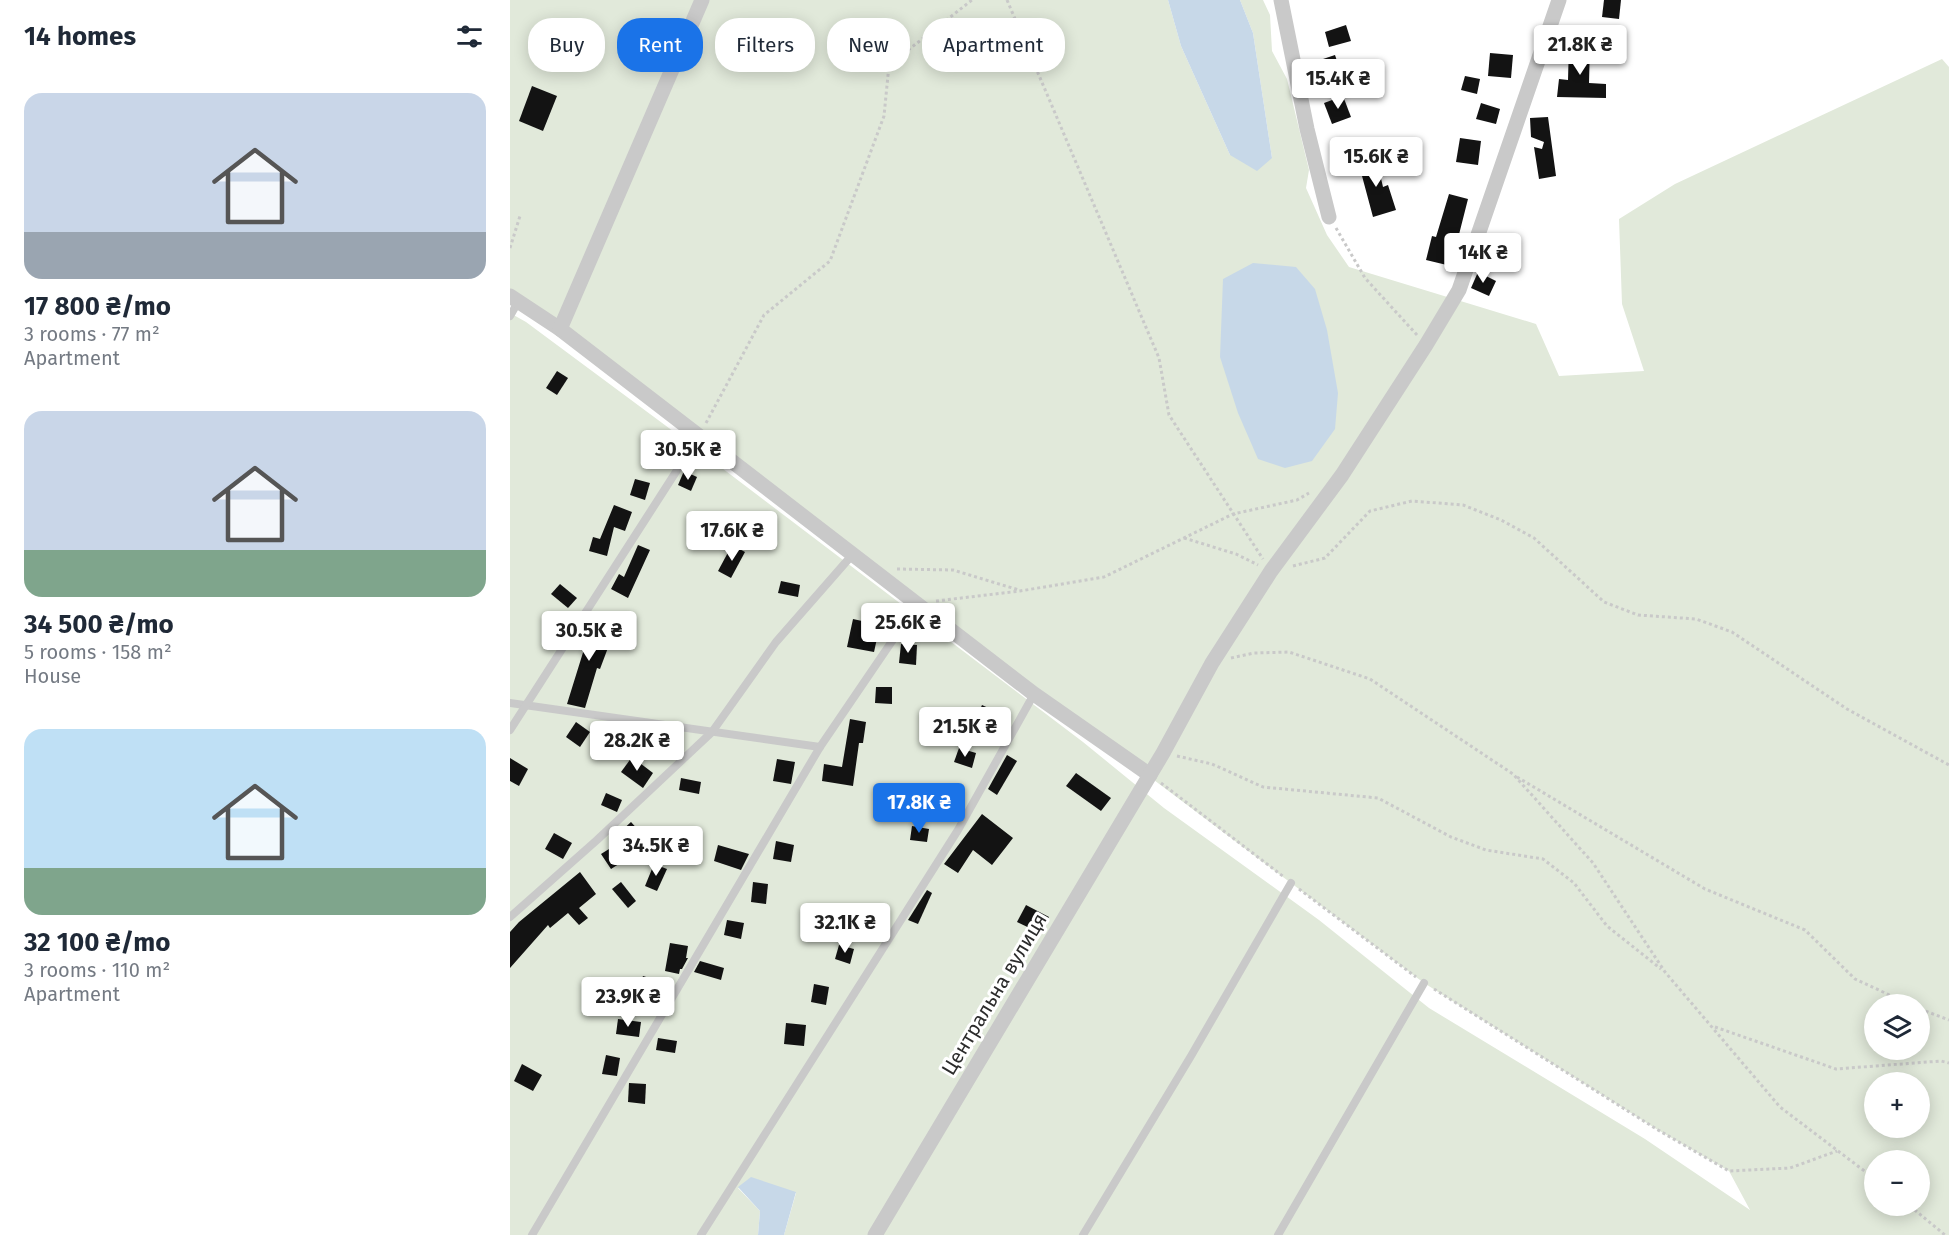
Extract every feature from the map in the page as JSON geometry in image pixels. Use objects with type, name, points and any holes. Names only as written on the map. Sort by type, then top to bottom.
[{"type":"street","points":[[560,328],[702,0]]},
{"type":"street","points":[[1281,0],[1307,129],[1329,216]]},
{"type":"street","name":"Центральна вулиця","points":[[875,1235],[1163,753],[1212,663],[1271,571],[1342,475],[1459,290],[1559,0]]},
{"type":"street","points":[[514,299],[560,328],[1034,694],[1150,775]]},
{"type":"lane","points":[[510,316],[514,299]]},
{"type":"lane","points":[[510,730],[699,435]]},
{"type":"lane","points":[[510,917],[597,840],[711,732],[776,642],[853,554]]},
{"type":"lane","points":[[532,1235],[820,747],[918,603]]},
{"type":"lane","points":[[701,1235],[958,830],[1034,694]]},
{"type":"lane","points":[[510,703],[820,747]]},
{"type":"lane","points":[[1083,1235],[1191,1056],[1291,883]]},
{"type":"lane","points":[[1278,1235],[1424,983]]},
{"type":"path","points":[[699,435],[764,315],[830,261],[884,116],[889,65],[972,0]]},
{"type":"path","points":[[1007,0],[1159,358],[1169,415],[1271,571]]},
{"type":"path","points":[[510,248],[520,216]]},
{"type":"path","points":[[1329,216],[1365,278],[1426,345]]},
{"type":"path","points":[[918,603],[1020,591],[1104,577],[1233,514],[1297,500],[1315,490]]},
{"type":"path","points":[[1184,538],[1236,554],[1271,571],[1325,558],[1370,512],[1412,501],[1463,506],[1501,520],[1534,538],[1604,602],[1638,615],[1696,619],[1732,632],[1847,709],[1949,765]]},
{"type":"path","points":[[871,568],[953,570],[1020,591]]},
{"type":"path","points":[[1212,663],[1254,652],[1289,652],[1370,679],[1513,774],[1706,889],[1805,930],[1855,979],[1887,994]]},
{"type":"path","points":[[1163,753],[1212,764],[1263,787],[1378,798],[1450,837],[1486,850],[1543,859],[1574,883],[1607,926],[1665,972]]},
{"type":"path","points":[[1513,774],[1593,863],[1665,972],[1780,1107],[1864,1171]]},
{"type":"path","points":[[1930,1013],[1949,1020]]},
{"type":"path","points":[[1713,1027],[1836,1069],[1941,1061],[1949,1063]]},
{"type":"path","points":[[1729,1172],[1790,1168],[1837,1150]]},
{"type":"path","points":[[1922,1216],[1945,1235]]},
{"type":"green space","points":[[510,0],[1168,0],[1181,46],[1230,155],[1272,158],[1253,33],[1240,0],[1263,0],[1270,15],[1272,51],[1287,79],[1309,170],[1306,188],[1327,235],[1349,267],[1536,324],[1559,376],[1644,371],[1622,304],[1619,219],[1675,184],[1942,59],[1949,67],[1949,1235],[784,1235],[796,1193],[738,1188],[760,1211],[758,1235],[510,1235],[510,313],[526,322],[681,437],[1083,742],[1164,808],[1319,920],[1429,1008],[1645,1139],[1750,1210],[1729,1171],[1658,1130],[1424,983],[510,296]]},
{"type":"water","points":[[1168,0],[1240,0],[1253,33],[1272,158],[1257,171],[1230,155],[1181,46]]},
{"type":"water","points":[[1253,263],[1296,267],[1315,289],[1327,330],[1338,393],[1335,429],[1312,461],[1285,468],[1258,459],[1238,413],[1220,357],[1223,279]]},
{"type":"water","points":[[751,1177],[796,1192],[784,1235],[758,1235],[760,1211],[738,1187]]},
{"type":"building","points":[[1604,0],[1621,0],[1619,19],[1602,17]]},
{"type":"building","points":[[1346,25],[1351,41],[1329,47],[1325,32]]},
{"type":"building","points":[[1569,43],[1590,44],[1589,83],[1606,84],[1606,98],[1557,97],[1559,79],[1568,80]]},
{"type":"building","points":[[1490,53],[1513,55],[1511,78],[1488,76]]},
{"type":"building","points":[[1335,55],[1341,73],[1321,80],[1314,62]]},
{"type":"building","points":[[1465,76],[1480,79],[1477,94],[1461,90]]},
{"type":"building","points":[[532,86],[557,96],[543,131],[519,121]]},
{"type":"building","points":[[1343,96],[1351,117],[1332,124],[1324,103]]},
{"type":"building","points":[[1481,103],[1500,109],[1496,124],[1476,119]]},
{"type":"building","points":[[1548,117],[1556,176],[1539,179],[1534,147],[1542,149],[1544,142],[1531,137],[1530,118]]},
{"type":"building","points":[[1460,138],[1481,141],[1478,165],[1456,162]]},
{"type":"building","points":[[1359,139],[1364,155],[1340,162],[1336,146]]},
{"type":"building","points":[[1376,157],[1383,187],[1388,185],[1396,210],[1373,217],[1358,161]]},
{"type":"building","points":[[1449,194],[1468,199],[1451,266],[1426,260],[1432,236],[1436,237]]},
{"type":"building","points":[[1478,272],[1496,281],[1489,296],[1471,288]]},
{"type":"building","points":[[557,371],[568,378],[557,395],[546,388]]},
{"type":"building","points":[[684,471],[697,477],[691,491],[678,485]]},
{"type":"building","points":[[635,479],[650,483],[645,500],[630,495]]},
{"type":"building","points":[[614,505],[632,512],[625,531],[614,527],[607,556],[589,551],[593,537],[600,539]]},
{"type":"building","points":[[638,545],[650,550],[628,598],[611,589],[619,574],[624,577]]},
{"type":"building","points":[[732,545],[745,552],[731,578],[718,571]]},
{"type":"building","points":[[781,581],[800,585],[798,597],[778,593]]},
{"type":"building","points":[[560,584],[577,598],[568,608],[551,594]]},
{"type":"building","points":[[593,612],[607,616],[600,642],[609,645],[600,669],[597,668],[585,708],[567,704],[590,630],[587,629]]},
{"type":"building","points":[[853,619],[880,625],[874,652],[847,647]]},
{"type":"building","points":[[901,644],[917,645],[916,665],[899,663]]},
{"type":"building","points":[[876,687],[892,687],[892,704],[875,703]]},
{"type":"building","points":[[982,705],[1001,714],[994,728],[976,719]]},
{"type":"building","points":[[850,719],[866,722],[863,743],[859,743],[853,786],[822,781],[824,764],[842,767]]},
{"type":"building","points":[[576,722],[590,732],[580,747],[566,737]]},
{"type":"building","points":[[959,748],[976,753],[972,768],[954,762]]},
{"type":"building","points":[[1007,755],[1017,761],[997,795],[988,789]]},
{"type":"building","points":[[632,757],[653,773],[643,788],[621,772]]},
{"type":"building","points":[[510,758],[528,769],[519,786],[510,781]]},
{"type":"building","points":[[777,759],[795,762],[791,784],[773,781]]},
{"type":"building","points":[[1076,773],[1111,798],[1101,811],[1066,786]]},
{"type":"building","points":[[681,778],[701,782],[699,794],[679,790]]},
{"type":"building","points":[[606,793],[622,800],[617,812],[601,805]]},
{"type":"building","points":[[926,797],[946,801],[943,814],[924,810]]},
{"type":"building","points":[[982,814],[1013,838],[992,865],[973,850],[958,873],[944,864]]},
{"type":"building","points":[[631,822],[642,834],[618,856],[622,862],[611,869],[601,854],[625,839],[619,833]]},
{"type":"building","points":[[912,826],[929,829],[927,842],[910,840]]},
{"type":"building","points":[[554,833],[572,843],[563,859],[545,849]]},
{"type":"building","points":[[776,841],[794,845],[791,862],[773,859]]},
{"type":"building","points":[[718,845],[749,854],[741,870],[714,861]]},
{"type":"building","points":[[654,864],[667,869],[657,891],[645,886]]},
{"type":"building","points":[[580,872],[596,894],[579,908],[588,918],[579,925],[568,913],[550,928],[548,925],[510,968],[510,932]]},
{"type":"building","points":[[621,882],[636,901],[628,908],[612,889]]},
{"type":"building","points":[[753,882],[768,884],[766,904],[751,902]]},
{"type":"building","points":[[927,890],[932,893],[918,924],[908,920]]},
{"type":"building","points":[[858,904],[878,908],[875,925],[855,922]]},
{"type":"building","points":[[1026,905],[1049,917],[1040,933],[1017,922]]},
{"type":"building","points":[[727,920],[744,923],[741,939],[724,935]]},
{"type":"building","points":[[670,943],[688,946],[686,958],[688,958],[679,974],[665,971]]},
{"type":"building","points":[[839,945],[854,949],[850,964],[835,959]]},
{"type":"building","points":[[700,961],[724,968],[721,980],[694,972]]},
{"type":"building","points":[[643,976],[665,983],[659,1000],[637,993]]},
{"type":"building","points":[[814,984],[829,987],[826,1005],[811,1002]]},
{"type":"building","points":[[618,1019],[641,1022],[639,1037],[616,1034]]},
{"type":"building","points":[[786,1023],[806,1025],[804,1046],[784,1044]]},
{"type":"building","points":[[658,1038],[677,1041],[675,1053],[656,1050]]},
{"type":"building","points":[[606,1055],[620,1058],[617,1076],[602,1074]]},
{"type":"building","points":[[522,1064],[542,1075],[533,1091],[514,1081]]},
{"type":"building","points":[[629,1083],[646,1084],[645,1104],[628,1102]]}]
